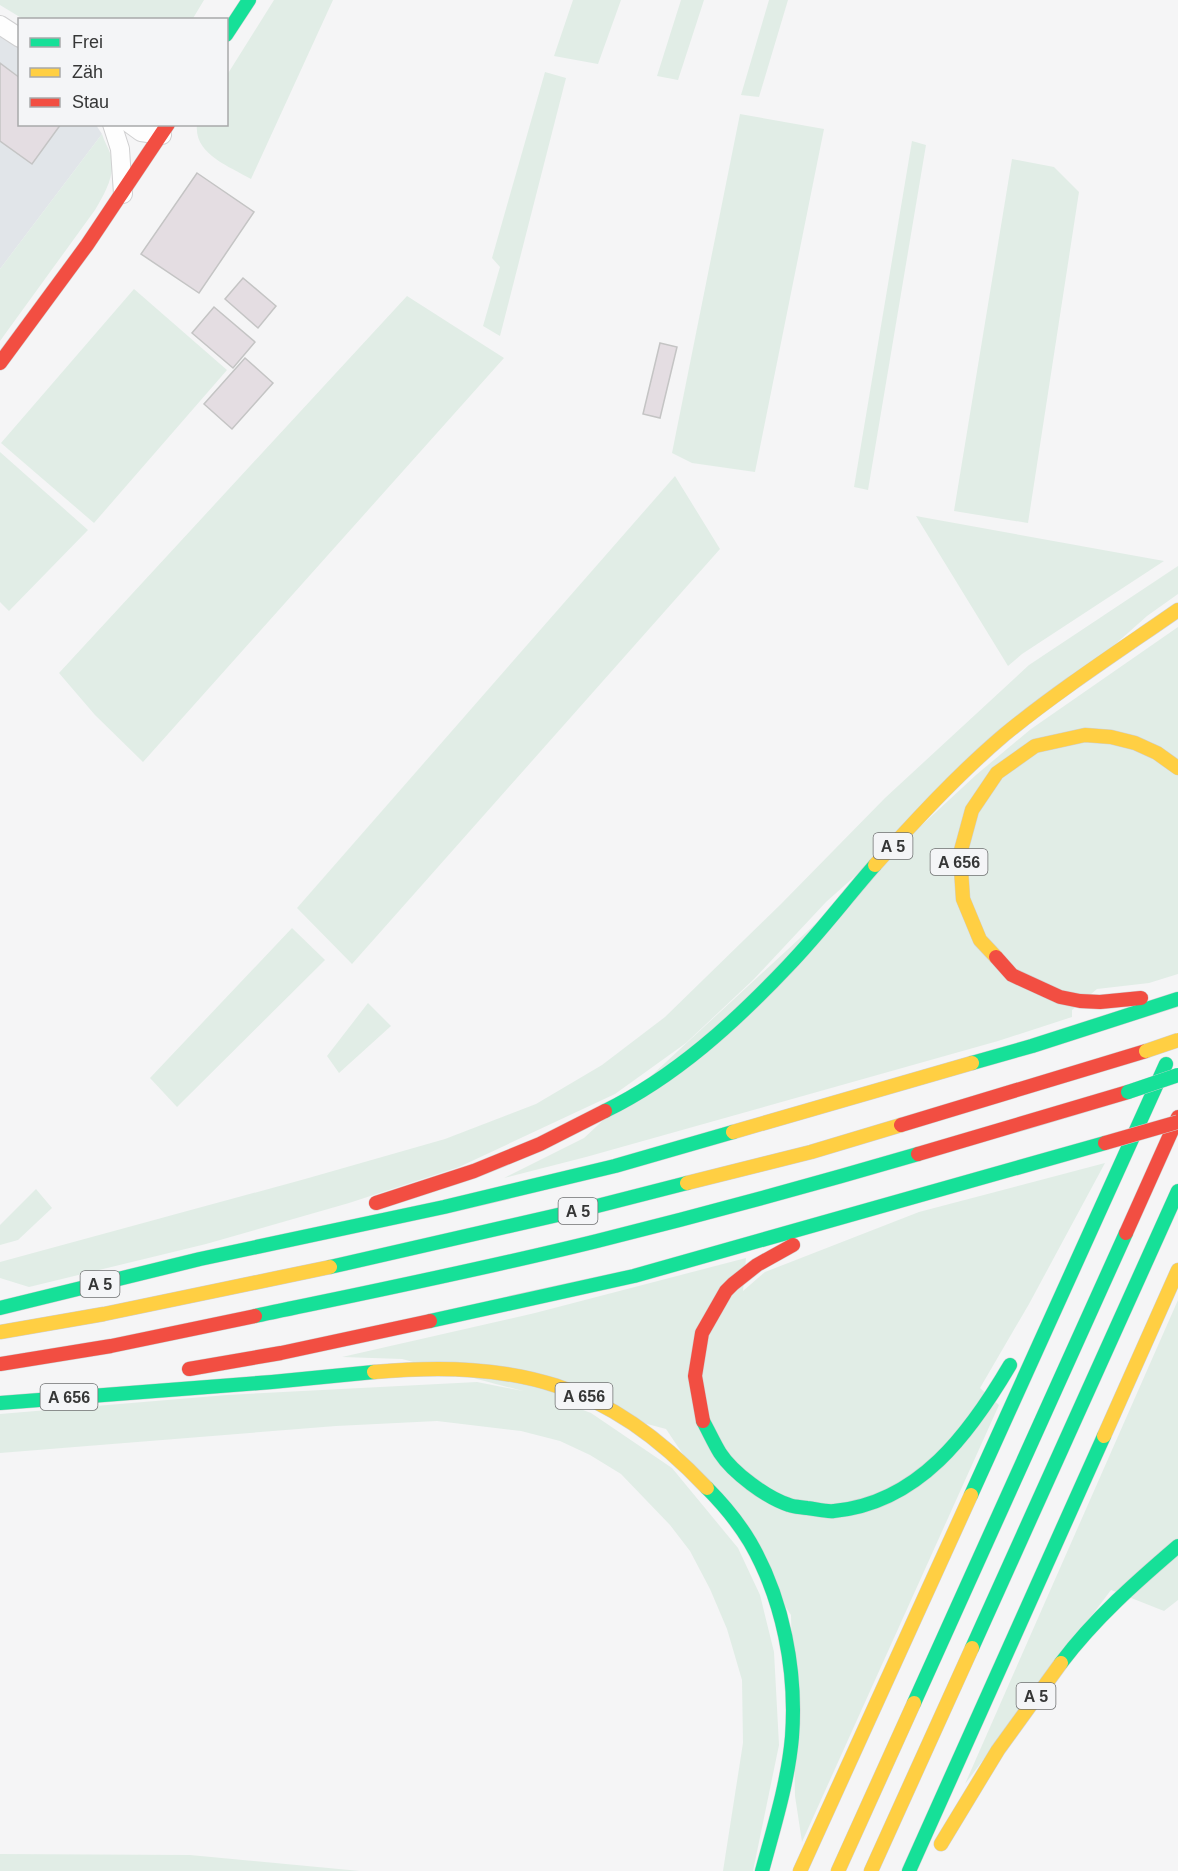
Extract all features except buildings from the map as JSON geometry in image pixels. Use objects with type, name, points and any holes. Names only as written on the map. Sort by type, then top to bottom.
[{"type":"main road","points":[[228,32],[249,0]]},
{"type":"main road","points":[[0,363],[42,309],[123,194],[162,128]]},
{"type":"main road","name":"A 5","points":[[360,1208],[474,1172],[540,1144],[626,1101],[693,1054],[789,965],[940,794],[1003,736],[1058,693],[1178,610]]},
{"type":"main road","name":"A 656","points":[[1174,996],[1080,1001],[1042,992],[1025,983],[994,959],[972,927],[960,890],[959,870],[964,831],[970,813],[980,796],[1005,766],[1038,746],[1076,736],[1115,737],[1151,749],[1178,768]]},
{"type":"main road","name":"A 5","points":[[0,1308],[200,1259],[444,1207],[615,1166],[1032,1046],[1174,996]]},
{"type":"main road","points":[[800,1871],[1178,1039]]},
{"type":"main road","name":"A 5","points":[[0,1332],[104,1314],[356,1262],[597,1206],[811,1152],[1146,1051],[1178,1039]]},
{"type":"main road","name":"A 5","points":[[0,1364],[111,1346],[406,1284],[596,1241],[823,1182],[1128,1092],[1178,1075]]},
{"type":"main road","points":[[838,1871],[1178,1117]]},
{"type":"main road","points":[[176,1372],[281,1353],[634,1276],[1178,1122]]},
{"type":"main road","points":[[871,1871],[1178,1191]]},
{"type":"main road","points":[[891,1204],[796,1244],[756,1265],[733,1284],[715,1307],[706,1325],[698,1353],[695,1383],[697,1403],[711,1440],[721,1457],[734,1472],[766,1496],[803,1509],[823,1512],[842,1511],[880,1501],[913,1481],[939,1461],[978,1417],[1020,1349]]},
{"type":"main road","name":"A 5","points":[[200,1259],[325,1219]]},
{"type":"main road","points":[[1035,1320],[1056,1282],[1077,1260]]},
{"type":"main road","points":[[909,1871],[1178,1270]]},
{"type":"main road","name":"A 656","points":[[6,1402],[273,1382],[388,1370],[463,1368],[516,1374],[561,1387],[614,1410],[644,1429],[711,1491],[736,1521],[757,1557],[777,1604],[789,1658],[793,1718],[788,1774],[762,1871]]},
{"type":"main road","points":[[6,1402],[141,1378]]},
{"type":"main road","name":"A 5","points":[[937,1851],[998,1750],[1076,1643],[1126,1590],[1178,1546]]},
{"type":"street","points":[[0,25],[18,37]]},
{"type":"street","points":[[113,126],[120,149],[123,194]]},
{"type":"street","points":[[132,126],[141,132],[162,128]]},
{"type":"shaded area","points":[[0,0],[204,0],[193,18],[21,18],[0,5]]},
{"type":"shaded area","points":[[274,0],[333,0],[251,179],[215,158],[201,144],[198,135],[197,126],[228,126],[228,73]]},
{"type":"shaded area","points":[[573,0],[621,0],[598,64],[554,56]]},
{"type":"shaded area","points":[[681,0],[704,0],[678,80],[657,76]]},
{"type":"shaded area","points":[[769,0],[788,0],[759,97],[741,95]]},
{"type":"shaded area","points":[[0,31],[18,47],[18,126],[97,126],[102,134],[0,269]]},
{"type":"shaded area","points":[[545,72],[566,78],[500,336],[483,326],[500,267],[492,258]]},
{"type":"shaded area","points":[[740,114],[824,129],[755,472],[692,463],[672,453]]},
{"type":"shaded area","points":[[102,134],[112,160],[111,175],[106,190],[95,210],[0,341],[0,269]]},
{"type":"shaded area","points":[[912,141],[926,145],[868,490],[854,487]]},
{"type":"shaded area","points":[[1012,159],[1054,167],[1079,192],[1028,523],[954,511]]},
{"type":"shaded area","points":[[134,289],[227,370],[94,523],[1,443]]},
{"type":"shaded area","points":[[407,296],[504,358],[143,762],[95,715],[59,673]]},
{"type":"shaded area","points":[[0,452],[88,530],[9,611],[0,602]]},
{"type":"shaded area","points":[[675,476],[720,549],[352,964],[297,908]]},
{"type":"shaded area","points":[[916,516],[1164,561],[1022,654],[1008,666]]},
{"type":"shaded area","points":[[1178,566],[1178,594],[1147,616],[826,902],[754,979],[686,1043],[615,1094],[459,1167],[349,1203],[206,1244],[29,1287],[0,1278],[0,1262],[445,1139],[536,1104],[602,1065],[665,1017],[885,798],[1029,665]]},
{"type":"shaded area","points":[[1178,627],[1178,974],[1149,983],[1097,989],[1072,1010],[1072,1017],[998,1041],[504,1178],[584,1138],[976,775],[1031,729]]},
{"type":"shaded area","points":[[292,928],[325,960],[177,1107],[150,1078]]},
{"type":"shaded area","points":[[368,1003],[391,1026],[339,1073],[327,1056]]},
{"type":"shaded area","points":[[1105,1163],[1029,1304],[980,1388],[999,1405],[802,1842],[795,1796],[791,1615],[666,1429],[402,1359],[342,1357],[535,1313],[746,1258],[743,1291],[765,1272],[919,1212]]},
{"type":"shaded area","points":[[36,1189],[52,1208],[18,1240],[0,1245],[0,1225]]},
{"type":"shaded area","points":[[1178,1300],[1178,1600],[1164,1611],[1111,1590],[965,1784]]},
{"type":"shaded area","points":[[477,1382],[543,1395],[591,1413],[672,1468],[738,1548],[760,1595],[774,1652],[779,1745],[753,1871],[723,1871],[743,1743],[742,1680],[727,1629],[690,1551],[670,1525],[621,1474],[590,1455],[560,1441],[521,1431],[437,1421],[336,1426],[0,1453],[0,1414],[227,1395]]},
{"type":"shaded area","points":[[0,1854],[190,1855],[360,1871],[0,1871]]},
{"type":"traffic: fast","points":[[228,32],[249,0]]},
{"type":"traffic: fast","points":[[605,1111],[656,1082],[680,1065],[747,1008],[822,929],[875,865]]},
{"type":"traffic: fast","points":[[972,1063],[1178,999]]},
{"type":"traffic: fast","points":[[971,1495],[1166,1064]]},
{"type":"traffic: fast","points":[[1128,1092],[1178,1075]]},
{"type":"traffic: fast","points":[[0,1308],[200,1259],[444,1207],[615,1166],[733,1132]]},
{"type":"traffic: fast","points":[[430,1321],[634,1276],[1105,1143]]},
{"type":"traffic: fast","points":[[255,1316],[469,1271],[597,1241],[918,1154]]},
{"type":"traffic: fast","points":[[330,1267],[687,1183]]},
{"type":"traffic: fast","points":[[972,1648],[1178,1191]]},
{"type":"traffic: fast","points":[[914,1703],[1126,1233]]},
{"type":"traffic: fast","points":[[703,1421],[726,1461],[761,1491],[791,1506],[834,1511],[864,1505],[892,1494],[916,1479],[939,1460],[978,1415],[1010,1365]]},
{"type":"traffic: fast","points":[[0,1403],[374,1372]]},
{"type":"traffic: fast","points":[[909,1871],[1104,1436]]},
{"type":"traffic: fast","points":[[707,1488],[740,1527],[761,1564],[779,1611],[790,1661],[793,1712],[790,1754],[780,1804],[762,1871]]},
{"type":"traffic: fast","points":[[1061,1663],[1102,1616],[1178,1546]]},
{"type":"traffic: slow","points":[[875,865],[953,782],[1004,735],[1068,686],[1178,610]]},
{"type":"traffic: slow","points":[[996,957],[980,940],[963,899],[960,854],[972,810],[997,773],[1035,746],[1085,735],[1111,737],[1135,743],[1157,753],[1178,768]]},
{"type":"traffic: slow","points":[[1146,1051],[1178,1040]]},
{"type":"traffic: slow","points":[[733,1132],[972,1063]]},
{"type":"traffic: slow","points":[[687,1183],[811,1152],[901,1125]]},
{"type":"traffic: slow","points":[[0,1332],[104,1314],[330,1267]]},
{"type":"traffic: slow","points":[[1104,1436],[1178,1270]]},
{"type":"traffic: slow","points":[[374,1372],[425,1369],[472,1370],[515,1375],[556,1386],[595,1402],[633,1423],[670,1452],[707,1488]]},
{"type":"traffic: slow","points":[[800,1871],[971,1495]]},
{"type":"traffic: slow","points":[[871,1871],[972,1648]]},
{"type":"traffic: slow","points":[[941,1844],[998,1750],[1061,1663]]},
{"type":"traffic: slow","points":[[838,1871],[914,1703]]},
{"type":"traffic: jam","points":[[0,363],[87,245],[167,126]]},
{"type":"traffic: jam","points":[[996,957],[1012,975],[1060,997],[1100,1002],[1141,998]]},
{"type":"traffic: jam","points":[[901,1125],[1146,1051]]},
{"type":"traffic: jam","points":[[918,1154],[1128,1092]]},
{"type":"traffic: jam","points":[[376,1203],[474,1171],[540,1144],[605,1111]]},
{"type":"traffic: jam","points":[[1126,1233],[1178,1117]]},
{"type":"traffic: jam","points":[[1105,1143],[1178,1122]]},
{"type":"traffic: jam","points":[[703,1421],[695,1376],[702,1333],[726,1291],[733,1284],[757,1265],[793,1245]]},
{"type":"traffic: jam","points":[[0,1364],[111,1346],[255,1316]]},
{"type":"traffic: jam","points":[[189,1369],[281,1353],[430,1321]]}]
